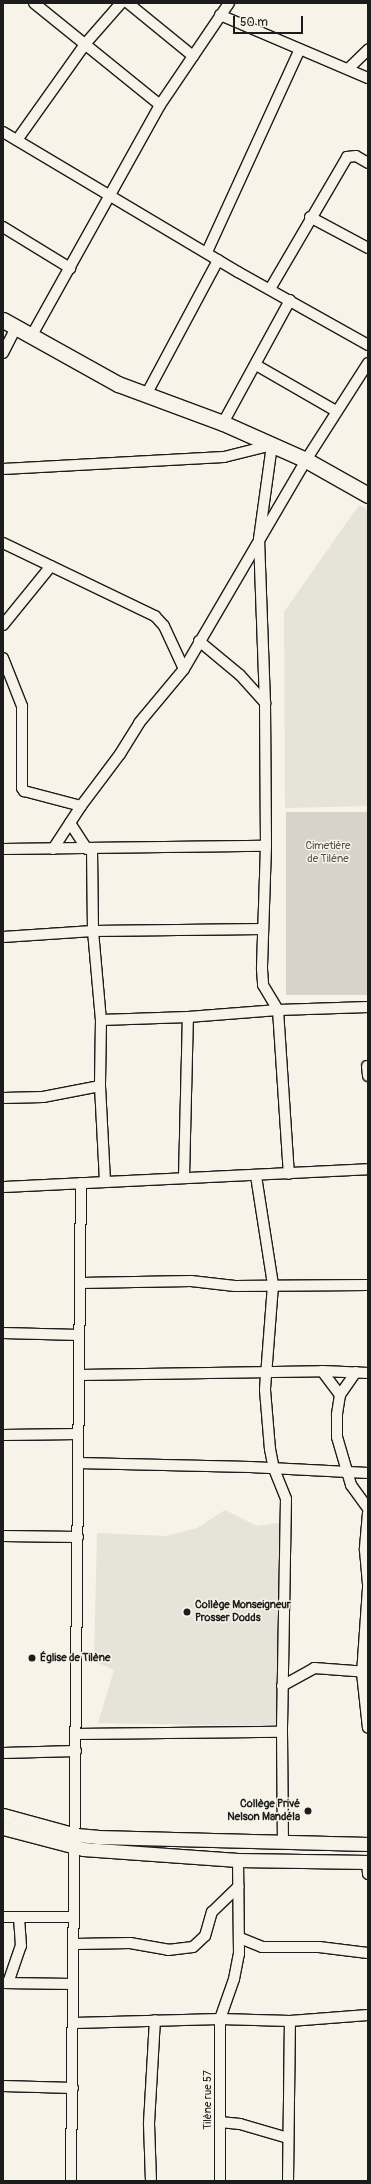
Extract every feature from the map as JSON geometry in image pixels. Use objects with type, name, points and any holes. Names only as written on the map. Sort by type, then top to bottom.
[{"type":"main road","points":[[3,320],[118,384],[223,423],[306,460],[368,494]]},
{"type":"street","points":[[34,3],[86,43],[160,105]]},
{"type":"street","points":[[17,140],[86,43],[121,3]]},
{"type":"street","points":[[128,3],[193,56]]},
{"type":"street","points":[[32,335],[112,195],[160,105],[229,3]]},
{"type":"street","points":[[220,15],[368,78]]},
{"type":"street","points":[[206,252],[300,49]]},
{"type":"street","points":[[348,69],[368,50]]},
{"type":"street","points":[[3,132],[112,195],[218,260],[368,345]]},
{"type":"street","points":[[270,289],[310,217],[349,156],[356,156],[368,164]]},
{"type":"street","points":[[310,217],[368,248]]},
{"type":"street","points":[[3,227],[70,268]]},
{"type":"street","points":[[146,395],[218,260]]},
{"type":"street","points":[[223,423],[256,366],[290,300]]},
{"type":"street","points":[[3,353],[16,327]]},
{"type":"street","points":[[52,849],[81,806],[120,754],[150,709],[184,669],[306,460],[368,363]]},
{"type":"street","points":[[256,366],[336,411]]},
{"type":"street","points":[[3,469],[224,457],[272,445],[260,539],[265,703],[266,846],[263,929],[263,985],[278,1010],[289,1174]]},
{"type":"street","points":[[3,543],[155,616],[164,626],[184,669]]},
{"type":"street","points":[[3,625],[51,566]]},
{"type":"street","points":[[199,641],[240,675],[265,703]]},
{"type":"street","points":[[3,658],[22,706],[22,788],[24,791],[81,806]]},
{"type":"street","points":[[70,823],[90,849],[93,931],[101,1020],[100,1086],[105,1182]]},
{"type":"street","points":[[3,849],[266,846]]},
{"type":"street","points":[[3,937],[93,931],[263,929]]},
{"type":"street","points":[[101,1020],[188,1017],[278,1010],[368,1007]]},
{"type":"street","points":[[184,1177],[188,1017]]},
{"type":"street","points":[[3,1098],[43,1097],[100,1086]]},
{"type":"street","points":[[3,1187],[184,1177],[256,1176],[368,1169]]},
{"type":"street","points":[[256,1176],[272,1285],[265,1390],[274,1468],[286,1499],[282,1686],[283,1842]]},
{"type":"street","points":[[71,2181],[74,2023],[73,1984],[75,1944],[74,1917],[76,1841],[81,1183]]},
{"type":"street","points":[[80,1283],[191,1281],[235,1286],[368,1286]]},
{"type":"street","points":[[3,1333],[79,1335]]},
{"type":"street","points":[[80,1375],[322,1371],[368,1373]]},
{"type":"street","points":[[322,1371],[340,1395]]},
{"type":"street","points":[[356,1372],[340,1395],[337,1415],[337,1437],[351,1485],[368,1508]]},
{"type":"street","points":[[3,1435],[78,1434]]},
{"type":"street","points":[[78,1463],[274,1468],[347,1474],[368,1473]]},
{"type":"street","points":[[368,1513],[365,1550],[368,1588],[365,1672],[368,1728]]},
{"type":"street","points":[[3,1536],[78,1537]]},
{"type":"street","points":[[282,1686],[314,1668],[365,1672]]},
{"type":"street","points":[[76,1734],[282,1732]]},
{"type":"street","points":[[3,1753],[76,1751]]},
{"type":"street","points":[[3,1815],[76,1841],[368,1844]]},
{"type":"street","points":[[3,1828],[76,1841],[238,1860],[368,1866]]},
{"type":"street","name":"Tilène rue 57","points":[[220,2181],[220,2019],[234,1979],[240,1938],[238,1860]]},
{"type":"street","points":[[75,1944],[130,1943],[168,1950],[193,1947],[204,1936],[212,1912],[239,1886]]},
{"type":"street","points":[[3,1917],[74,1917]]},
{"type":"street","points":[[19,1918],[21,1946],[5,1983],[73,1984]]},
{"type":"street","points":[[240,1938],[262,1947],[319,1947],[368,1953]]},
{"type":"street","points":[[74,2023],[220,2019],[290,2021],[368,2016]]},
{"type":"street","points":[[151,2181],[149,2123],[155,2020]]},
{"type":"street","points":[[288,2181],[290,2021]]},
{"type":"street","points":[[3,2086],[73,2088]]},
{"type":"street","points":[[220,2122],[240,2124],[288,2138]]},
{"type":"shaded area","points":[[359,505],[368,510],[368,806],[285,808],[284,612]]},
{"type":"shaded area","name":"Collège Monseigneur Prosser Dodds","points":[[225,1510],[257,1526],[284,1522],[282,1564],[279,1566],[277,1726],[98,1723],[114,1670],[94,1661],[97,1533],[166,1536],[197,1528]]},
{"type":"green space","name":"Cimetiére de Tiléne","points":[[286,812],[368,812],[368,995],[286,995]]},
{"type":"place","name":"Collège Monseigneur Prosser Dodds","points":[[187,1612]]},
{"type":"place","name":"Église de Tilène","points":[[32,1658]]},
{"type":"place","name":"Collège Privé Nelson Mandéla","points":[[308,1811]]}]
